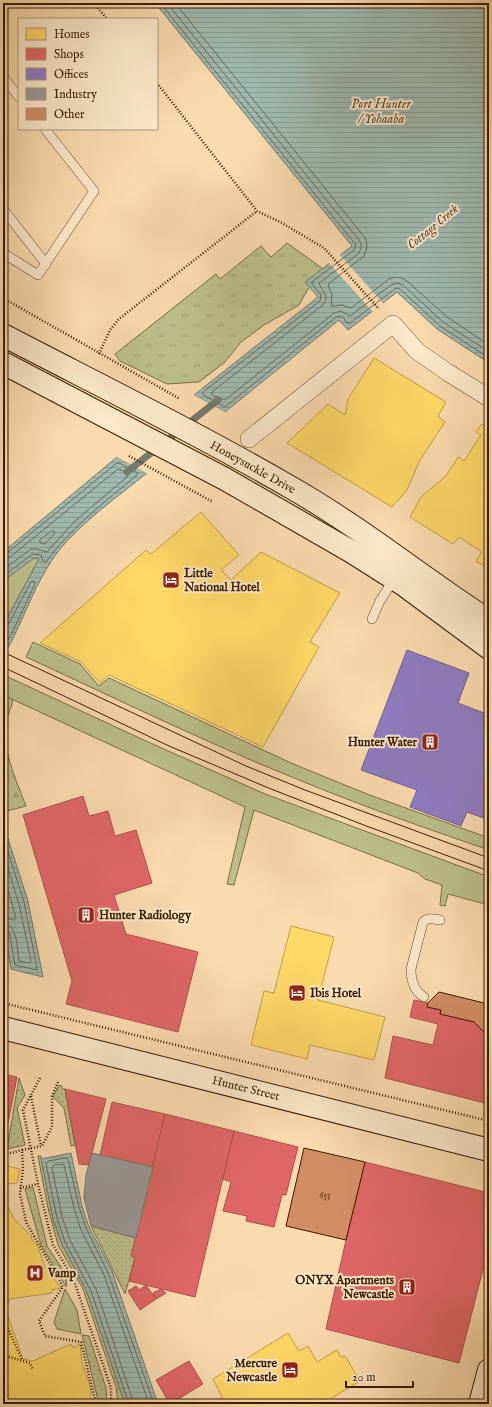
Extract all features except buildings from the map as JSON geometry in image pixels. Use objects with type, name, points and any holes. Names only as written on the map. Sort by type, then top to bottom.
[{"type":"main road","name":"Honeysuckle Drive","points":[[3,335],[207,441],[297,491],[350,524],[489,621]]},
{"type":"main road","name":"Honeysuckle Drive","points":[[3,363],[136,431],[225,479],[352,552],[394,579],[489,648]]},
{"type":"main road","name":"Hunter Street","points":[[3,1028],[489,1150]]},
{"type":"main road","points":[[480,1404],[489,1370]]},
{"type":"street","points":[[249,439],[393,324],[417,351],[489,398]]},
{"type":"lane","points":[[3,78],[18,96]]},
{"type":"lane","points":[[3,252],[38,275],[94,191],[45,130]]},
{"type":"lane","points":[[3,209],[46,264]]},
{"type":"lane","points":[[372,619],[394,579]]},
{"type":"lane","points":[[424,997],[416,990],[411,976],[411,969],[423,922],[430,918],[440,920]]},
{"type":"path","points":[[94,3],[106,18]]},
{"type":"path","points":[[158,84],[257,211],[282,223],[324,248],[393,324]]},
{"type":"path","points":[[99,354],[110,330],[119,319],[257,211]]},
{"type":"path","points":[[3,298],[177,397]]},
{"type":"path","points":[[128,456],[214,502]]},
{"type":"path","points":[[3,1003],[489,1121]]},
{"type":"path","points":[[40,1078],[23,1110],[38,1184],[53,1245],[73,1278],[111,1388],[112,1404]]},
{"type":"path","points":[[42,1146],[52,1126],[52,1096],[58,1082]]},
{"type":"path","points":[[31,1095],[42,1146]]},
{"type":"path","points":[[7,1154],[42,1146]]},
{"type":"path","points":[[22,1150],[20,1194],[26,1222],[63,1287],[39,1321],[45,1336],[82,1342],[96,1404]]},
{"type":"path","points":[[20,1188],[38,1184]]},
{"type":"path","points":[[3,1304],[4,1293]]},
{"type":"path","points":[[3,1317],[22,1360]]},
{"type":"path","points":[[3,1355],[30,1363],[33,1370]]},
{"type":"green space","points":[[287,243],[326,271],[308,289],[299,305],[264,325],[241,342],[225,362],[199,382],[167,384],[120,361],[115,354],[216,274],[220,279],[261,246],[271,257]]},
{"type":"green space","points":[[34,557],[39,559],[3,626],[3,581]]},
{"type":"green space","points":[[33,642],[80,664],[99,686],[109,678],[291,763],[367,794],[489,838],[489,850],[323,790],[230,751],[162,720],[26,657]]},
{"type":"green space","points":[[8,677],[265,794],[489,877],[489,905],[448,894],[445,906],[440,905],[442,885],[425,879],[418,873],[254,810],[234,885],[227,884],[245,807],[3,695],[3,687]]},
{"type":"green space","points":[[3,695],[13,700],[6,724],[7,747],[15,777],[26,806],[3,812]]},
{"type":"green space","points":[[19,1078],[25,1095],[17,1108],[25,1145],[7,1149]]},
{"type":"green space","points":[[59,1085],[62,1086],[62,1089],[65,1089],[75,1145],[71,1146],[64,1108],[53,1097]]},
{"type":"green space","points":[[38,1156],[41,1156],[53,1219],[62,1244],[87,1292],[125,1404],[118,1404],[116,1387],[83,1289],[58,1245],[48,1208]]},
{"type":"green space","points":[[33,1187],[47,1246],[67,1276],[66,1287],[41,1245],[25,1189]]},
{"type":"green space","points":[[91,1226],[136,1238],[135,1258],[125,1294]]},
{"type":"green space","points":[[65,1289],[77,1310],[81,1334],[57,1329],[54,1322]]},
{"type":"green space","points":[[82,1335],[89,1336],[106,1388],[107,1404],[99,1404]]},
{"type":"water","name":"Port Hunter / Yohaaba","points":[[155,3],[489,3],[489,363],[437,329],[397,292],[348,330],[339,320],[225,412],[194,395],[318,297],[305,282],[352,246]]},
{"type":"water","points":[[117,457],[147,473],[92,517],[56,554],[37,587],[8,648],[3,646],[3,626],[39,559],[34,558],[3,581],[3,552]]},
{"type":"water","points":[[3,823],[28,901],[43,977],[11,969],[3,922]]},
{"type":"water","points":[[71,1153],[82,1206],[89,1227],[112,1271],[158,1404],[125,1404],[87,1292],[62,1244],[53,1219],[41,1159]]},
{"type":"pier","points":[[339,254],[384,304],[373,312],[328,262]]},
{"type":"pier","points":[[192,394],[227,413],[224,414]]},
{"type":"pier","points":[[118,455],[148,471],[148,474],[115,456]]},
{"type":"waterway","points":[[127,472],[218,400]]},
{"type":"tram line","points":[[3,652],[246,766],[305,790],[489,858]]},
{"type":"tram line","points":[[3,667],[169,746],[271,789],[489,871]]},
{"type":"place","name":"Little National Hotel","points":[[171,580]]},
{"type":"place","name":"Hunter Water","points":[[430,742]]},
{"type":"place","name":"Hunter Radiology","points":[[86,915]]},
{"type":"place","name":"Ibis Hotel","points":[[297,993]]},
{"type":"place","name":"Vamp","points":[[35,1273]]},
{"type":"place","name":"ONYX Apartments Newcastle","points":[[407,1287]]},
{"type":"place","name":"Mercure Newcastle","points":[[290,1370]]},
{"type":"water label","name":"Cottage Creek","points":[[432,226]]}]
